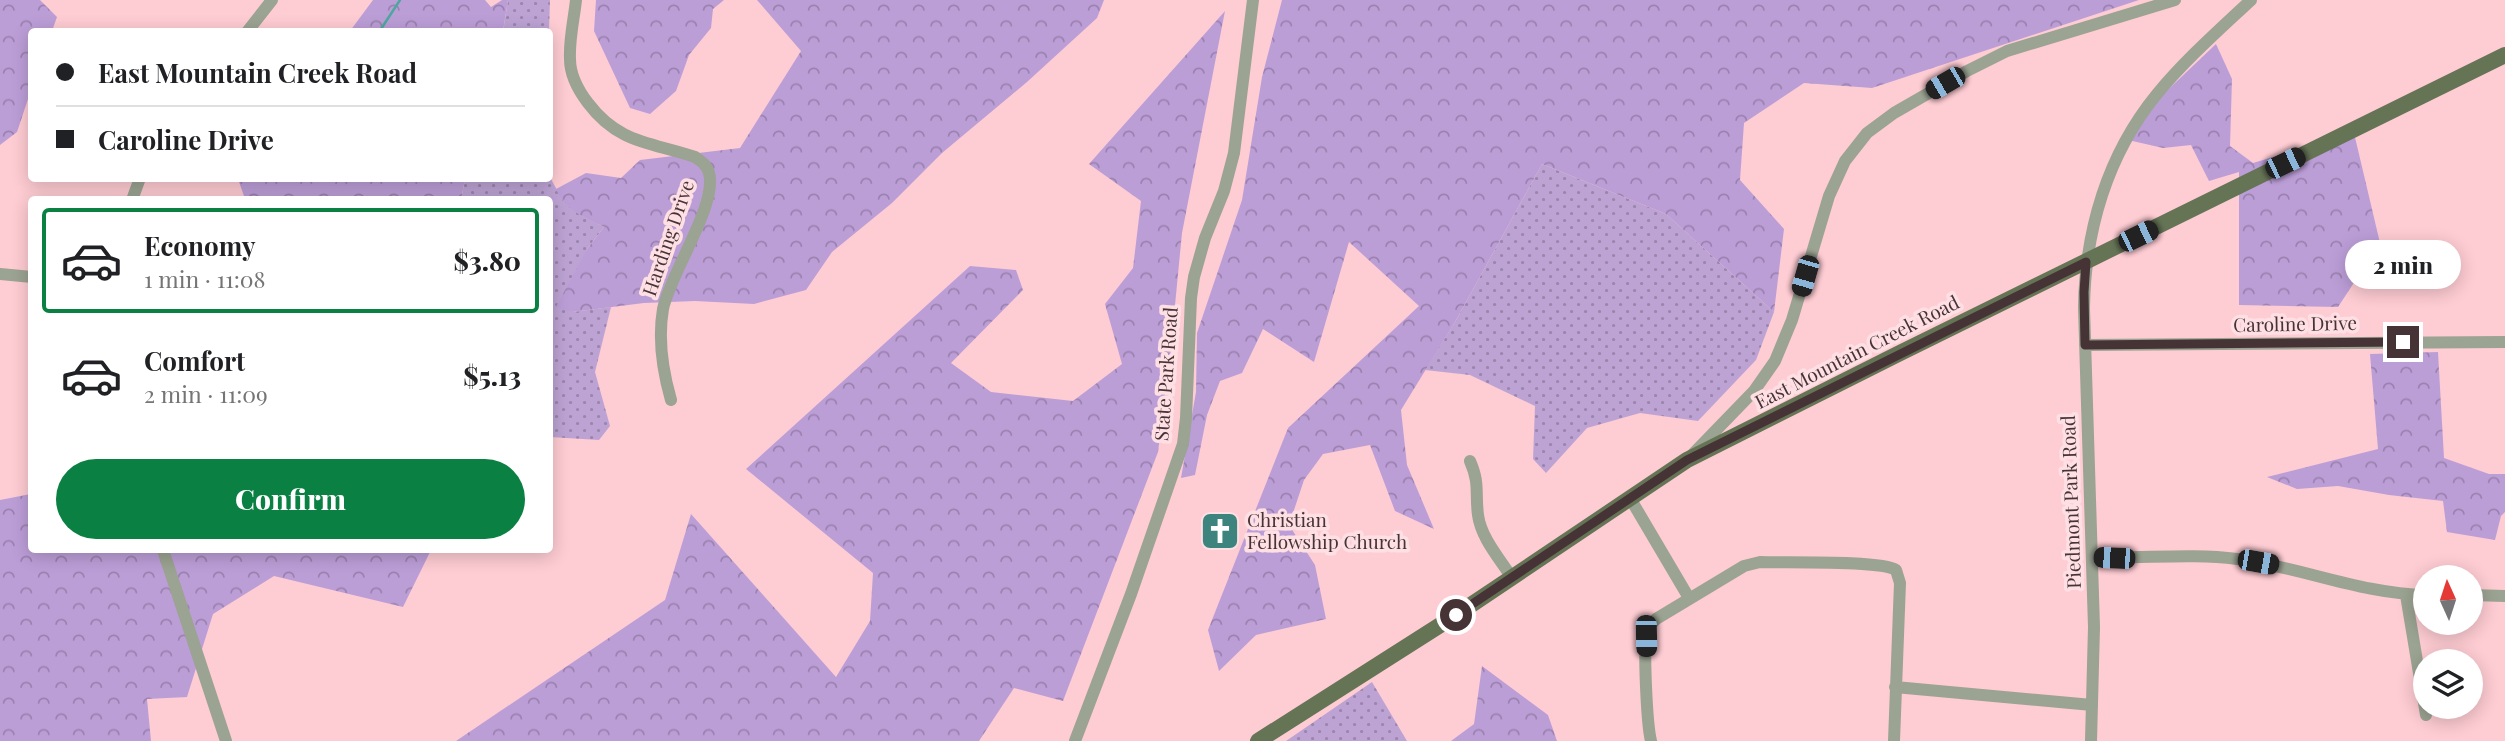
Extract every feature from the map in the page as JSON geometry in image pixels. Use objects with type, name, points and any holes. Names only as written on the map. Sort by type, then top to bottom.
[{"type":"main road","name":"East Mountain Creek Road","points":[[1258,741],[1512,578],[1687,460],[2505,55]]},
{"type":"street","points":[[250,28],[272,0]]},
{"type":"street","name":"Harding Drive","points":[[576,0],[570,65],[578,88],[596,113],[627,138],[695,157],[704,164],[709,174],[708,197],[669,289],[663,314],[662,350],[671,400]]},
{"type":"street","name":"State Park Road","points":[[1075,741],[1131,594],[1183,444],[1194,277],[1205,238],[1224,191],[1234,153],[1253,0]]},
{"type":"street","points":[[1687,460],[1754,391],[1775,361],[1793,320],[1829,196],[1844,161],[1867,133],[1903,107],[2007,51],[2175,0]]},
{"type":"street","name":"Piedmont Park Road","points":[[2091,741],[2093,557],[2085,345],[2086,262],[2109,172],[2141,115],[2178,71],[2251,0]]},
{"type":"street","points":[[0,274],[28,277]]},
{"type":"street","name":"Caroline Drive","points":[[2085,345],[2505,342]]},
{"type":"street","points":[[1470,461],[1478,479],[1478,516],[1484,534],[1512,578]]},
{"type":"street","points":[[1630,498],[1689,598]]},
{"type":"street","points":[[164,553],[226,741]]},
{"type":"street","points":[[2093,557],[2236,559],[2279,566],[2374,590],[2413,595]]},
{"type":"street","points":[[1651,741],[1647,631],[1656,619],[1689,598],[1744,566],[1755,563],[1894,567],[1899,573],[1894,741]]},
{"type":"street","points":[[2406,595],[2415,649]]},
{"type":"street","points":[[2483,595],[2505,596]]},
{"type":"street","points":[[1895,687],[2092,705]]},
{"type":"shaded area","points":[[508,0],[550,0],[549,28],[504,28]]},
{"type":"shaded area","points":[[1542,164],[1666,214],[1774,312],[1756,360],[1698,421],[1640,413],[1587,428],[1546,473],[1533,459],[1535,406],[1470,375],[1425,370],[1455,322]]},
{"type":"shaded area","points":[[464,182],[553,182],[571,208],[604,227],[587,249],[572,312],[611,307],[595,372],[610,426],[599,440],[553,437],[553,196],[462,196]]},
{"type":"shaded area","points":[[1372,682],[1407,741],[1286,741]]},
{"type":"green space","points":[[0,0],[40,0],[57,17],[53,28],[28,28],[28,99],[17,132],[0,145]]},
{"type":"green space","points":[[373,0],[485,0],[491,7],[502,0],[508,0],[503,28],[352,28]]},
{"type":"green space","points":[[596,0],[724,0],[713,9],[711,28],[689,55],[676,91],[650,114],[630,108],[594,31]]},
{"type":"green space","points":[[757,0],[1104,0],[1097,18],[1027,82],[942,153],[892,203],[832,252],[806,290],[754,304],[695,301],[644,303],[572,312],[556,307],[587,249],[604,227],[570,208],[556,189],[586,173],[621,178],[640,160],[740,148],[801,51]]},
{"type":"green space","points":[[1282,0],[2139,0],[1872,88],[1804,83],[1744,123],[1740,180],[1784,229],[1774,312],[1666,214],[1542,164],[1455,322],[1401,410],[1407,465],[1434,529],[1395,511],[1370,445],[1323,454],[1304,480],[1289,525],[1315,565],[1326,619],[1256,635],[1219,671],[1208,630],[1288,428],[1419,306],[1349,242],[1314,362],[1263,329],[1242,373],[1220,381],[1207,415],[1195,475],[1181,478],[1196,392],[1197,333],[1242,200],[1262,77]]},
{"type":"green space","points":[[1225,11],[1182,233],[1158,452],[1063,701],[1014,688],[979,741],[456,741],[665,600],[691,514],[836,677],[870,621],[873,573],[746,469],[970,266],[1016,270],[1023,290],[951,363],[991,392],[1073,401],[1122,364],[1105,304],[1133,268],[1141,201],[1089,164]]},
{"type":"green space","points":[[2216,44],[2232,79],[2230,146],[2253,163],[2354,133],[2380,243],[2338,307],[2239,305],[2239,172],[2209,181],[2191,145],[2163,148],[2128,140],[2156,101]]},
{"type":"green space","points":[[239,182],[464,182],[462,196],[244,196]]},
{"type":"green space","points":[[2438,352],[2444,458],[2489,474],[2505,474],[2505,512],[2501,516],[2495,540],[2447,532],[2443,501],[2338,486],[2297,489],[2267,477],[2378,449],[2370,354]]},
{"type":"green space","points":[[28,495],[28,553],[430,553],[403,607],[274,576],[213,614],[187,697],[147,699],[151,741],[0,741],[0,500]]},
{"type":"green space","points":[[1482,666],[1548,715],[1557,741],[1451,741],[1474,724]]},
{"type":"waterway","points":[[382,28],[400,0]]},
{"type":"place","name":"Christian Fellowship Church","points":[[1220,531]]},
{"type":"route","points":[[1456,615],[1687,460],[2086,262],[2085,345],[2403,342]]}]
